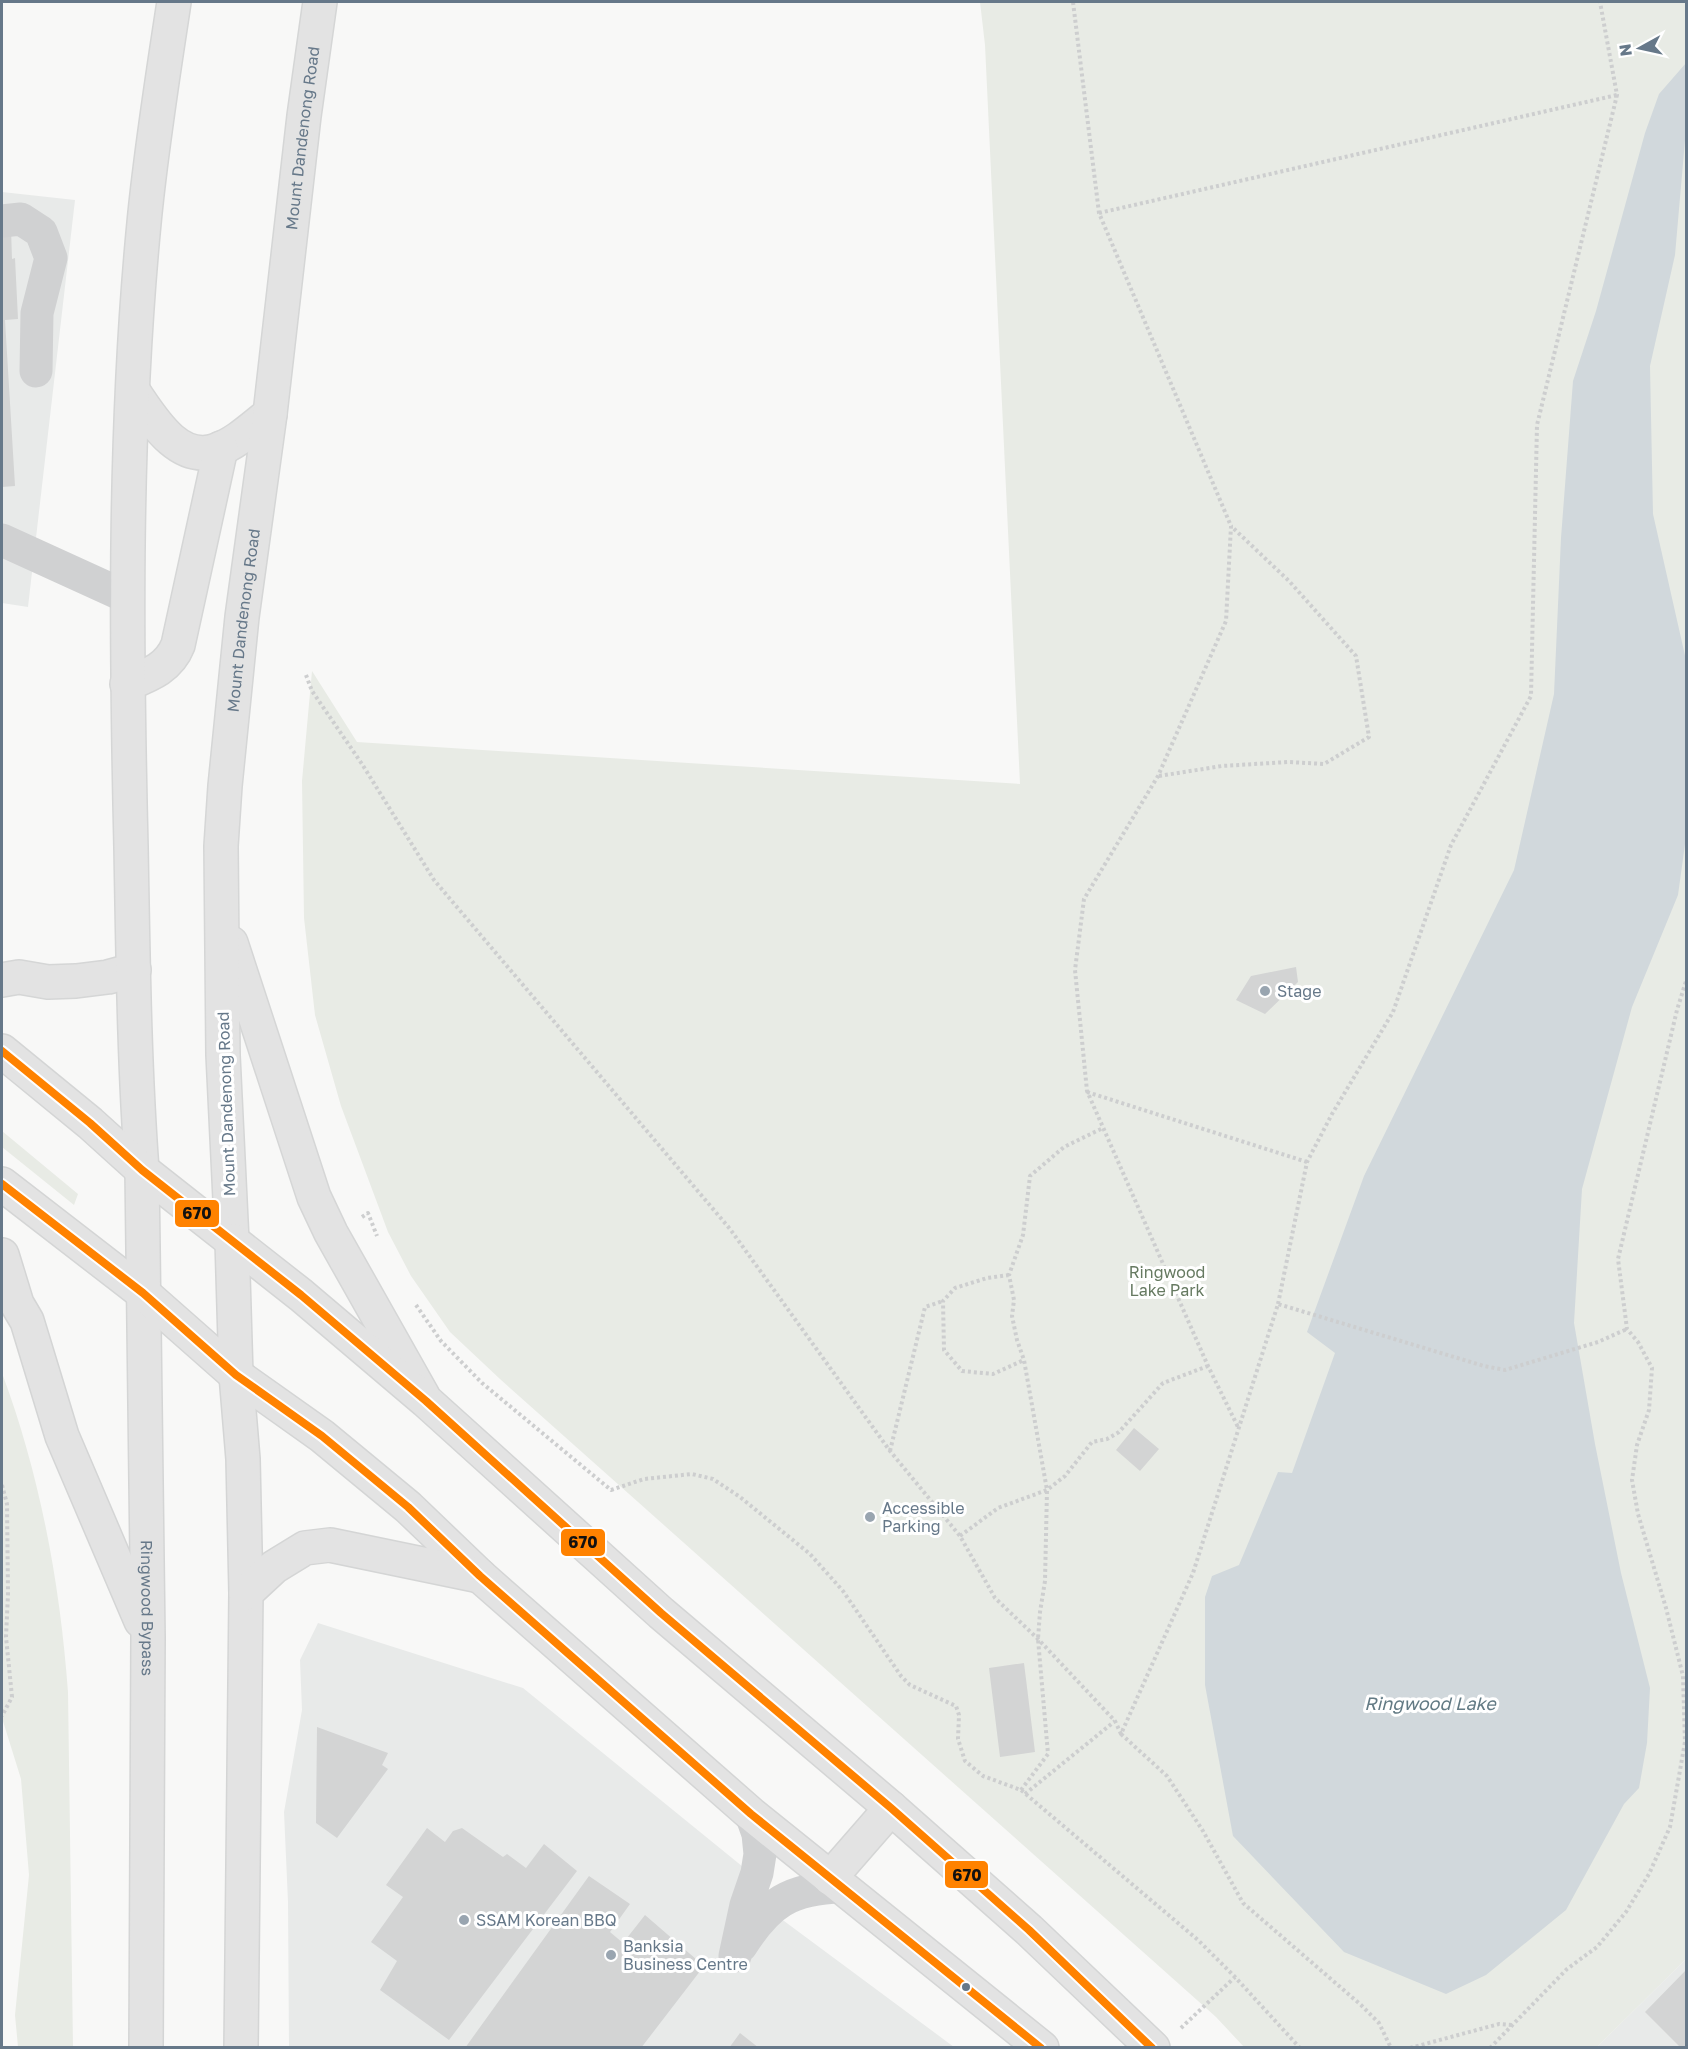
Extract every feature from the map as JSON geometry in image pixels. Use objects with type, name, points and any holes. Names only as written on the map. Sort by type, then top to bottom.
[{"type":"main road","points":[[142,1170],[136,1086],[127,684],[128,520],[133,391],[144,222],[174,2]]},
{"type":"main road","name":"Mount Dandenong Road","points":[[232,1241],[223,1055],[221,846],[242,617],[270,414],[304,116],[320,2]]},
{"type":"main road","points":[[133,391],[155,422],[176,444],[197,452],[211,452],[220,448],[270,414]]},
{"type":"main road","points":[[127,684],[155,672],[167,663],[178,645],[220,448]]},
{"type":"main road","points":[[222,916],[314,1197],[331,1233],[426,1401]]},
{"type":"main road","points":[[2,980],[19,977],[48,982],[76,981],[108,977],[134,970]]},
{"type":"main road","points":[[2,1051],[142,1170],[301,1295],[426,1401],[661,1613],[891,1808],[1029,1930],[1165,2040]]},
{"type":"main road","name":"Ringwood Bypass","points":[[142,1170],[148,1636],[146,2048]]},
{"type":"main road","points":[[2,1184],[143,1293],[236,1375],[322,1436],[408,1507],[480,1576],[751,1814],[1042,2048]]},
{"type":"main road","points":[[232,1241],[236,1375],[243,1459],[246,1593],[241,2048]]},
{"type":"main road","points":[[2,1255],[17,1304],[27,1321],[62,1436],[148,1636]]},
{"type":"main road","points":[[246,1593],[274,1568],[305,1548],[330,1545],[480,1576]]},
{"type":"main road","points":[[836,1883],[891,1808]]},
{"type":"lane","points":[[2,221],[21,219],[41,232],[51,258],[37,313],[36,371]]},
{"type":"lane","points":[[2,540],[127,597]]},
{"type":"lane","points":[[751,1814],[758,1834],[760,1854],[735,1956],[755,1924],[777,1902],[836,1883]]},
{"type":"path","points":[[1073,2],[1099,213],[1231,526],[1289,581],[1356,656],[1369,737],[1324,764],[1288,762],[1222,766],[1158,776]]},
{"type":"path","points":[[1121,1734],[1192,1573],[1278,1304],[1307,1162],[1332,1114],[1393,1012],[1451,845],[1531,696],[1537,425],[1617,95],[1600,2]]},
{"type":"path","points":[[1099,213],[1617,95]]},
{"type":"path","points":[[1231,526],[1226,621],[1158,776],[1084,899],[1074,970],[1087,1091],[1208,1366],[1238,1428]]},
{"type":"path","points":[[306,675],[312,691],[362,764],[434,880],[730,1229],[890,1450],[960,1536],[995,1598],[1038,1639],[1115,1721],[1121,1734],[1167,1776],[1203,1831],[1243,1903],[1373,2017],[1379,2023],[1391,2048]]},
{"type":"path","points":[[1490,2048],[1567,1969],[1597,1947],[1626,1912],[1649,1874],[1670,1827],[1685,1742],[1683,1676],[1666,1608],[1638,1514],[1632,1480],[1637,1445],[1649,1410],[1652,1368],[1638,1342],[1627,1329],[1618,1259],[1677,1010],[1686,981]]},
{"type":"path","points":[[1087,1091],[1307,1162]]},
{"type":"path","points":[[1023,1792],[1048,1754],[1038,1639],[1045,1581],[1047,1490],[1024,1360],[1012,1316],[1014,1300],[1009,1275],[1023,1235],[1030,1176],[1064,1148],[1103,1128]]},
{"type":"path","points":[[331,1233],[368,1214],[379,1242]]},
{"type":"path","points":[[890,1450],[925,1307],[943,1302],[955,1288],[987,1278],[1009,1275]]},
{"type":"path","points":[[412,1300],[441,1341],[483,1383],[611,1490],[644,1479],[692,1474],[713,1479],[740,1497],[810,1554],[843,1591],[901,1676],[910,1685],[956,1706],[959,1715],[958,1739],[965,1761],[983,1776],[1023,1792],[1198,1940],[1300,2048]]},
{"type":"path","points":[[943,1302],[944,1350],[962,1371],[993,1374],[1024,1360]]},
{"type":"path","points":[[1278,1304],[1484,1366],[1505,1370],[1599,1342],[1627,1329]]},
{"type":"path","points":[[960,1536],[998,1508],[1047,1490],[1065,1476],[1092,1442],[1107,1439],[1119,1432],[1163,1383],[1208,1366]]},
{"type":"path","points":[[2,1485],[7,1504],[6,1636],[12,1696],[2,1716]]},
{"type":"path","points":[[1023,1792],[1115,1721]]},
{"type":"path","points":[[1165,2040],[1235,1977]]},
{"type":"path","points":[[1410,2048],[1499,2024],[1512,2025]]},
{"type":"shaded area","points":[[2,192],[75,200],[28,607],[2,603]]},
{"type":"shaded area","points":[[318,1623],[523,1688],[748,1871],[780,1918],[954,2047],[289,2048],[288,1902],[284,1812],[302,1710],[300,1660]]},
{"type":"shaded area","points":[[1686,1959],[1686,2047],[1597,2047]]},
{"type":"green space","name":"Ringwood Lake Park","points":[[980,2],[1686,2],[1686,1959],[1597,2047],[1244,2047],[1216,2017],[450,1332],[411,1276],[388,1232],[341,1106],[315,1015],[304,918],[302,781],[312,671],[357,742],[1020,784],[985,45]]},
{"type":"green space","points":[[2,1131],[78,1194],[74,1205],[2,1147]]},
{"type":"green space","points":[[2,1373],[37,1490],[60,1611],[68,1692],[73,2047],[18,2047],[15,2015],[29,1875],[21,1779],[2,1718]]},
{"type":"water","name":"Ringwood Lake","points":[[1686,63],[1686,129],[1675,255],[1650,366],[1653,514],[1686,660],[1686,837],[1678,895],[1632,1007],[1582,1189],[1574,1323],[1621,1573],[1650,1688],[1647,1743],[1639,1788],[1624,1804],[1566,1910],[1486,1975],[1446,1994],[1344,1952],[1233,1836],[1205,1685],[1205,1597],[1212,1576],[1239,1565],[1278,1472],[1292,1473],[1335,1353],[1307,1332],[1364,1176],[1514,870],[1554,694],[1561,538],[1573,381],[1596,311],[1645,133],[1659,94]]},
{"type":"building","points":[[2,228],[11,228],[18,319],[5,320],[15,486],[2,487]]},
{"type":"building","name":"Stage","points":[[1296,967],[1298,982],[1265,1014],[1236,1000],[1251,976]]},
{"type":"building","points":[[1134,1428],[1159,1449],[1140,1471],[1116,1450]]},
{"type":"building","points":[[1024,1663],[1035,1752],[1000,1757],[989,1668]]},
{"type":"building","points":[[317,1727],[388,1753],[382,1765],[388,1769],[337,1838],[316,1823]]},
{"type":"building","name":"SSAM Korean BBQ","points":[[427,1828],[445,1842],[453,1831],[462,1828],[503,1857],[507,1854],[526,1868],[544,1844],[577,1871],[449,2040],[380,1990],[397,1961],[371,1942],[403,1897],[386,1885]]},
{"type":"building","name":"Banksia Business Centre","points":[[589,1876],[630,1904],[610,1932],[623,1943],[645,1915],[704,1966],[641,2048],[465,2048]]},
{"type":"building","points":[[1686,1970],[1686,2048],[1681,2048],[1645,2012]]},
{"type":"building","points":[[740,2033],[759,2048],[729,2048]]},
{"type":"transit line","name":"670","points":[[2,1051],[90,1123],[142,1170],[301,1295],[426,1401],[661,1613],[891,1808],[1029,1930],[1152,2048]]},
{"type":"transit line","name":"670","points":[[2,1184],[143,1293],[236,1375],[322,1436],[408,1507],[480,1576],[751,1814],[1041,2048]]},
{"type":"place","name":"Stage","points":[[1265,991]]},
{"type":"place","name":"Accessible Parking","points":[[870,1517]]},
{"type":"place","name":"SSAM Korean BBQ","points":[[464,1920]]},
{"type":"place","name":"Banksia Business Centre","points":[[611,1955]]}]
